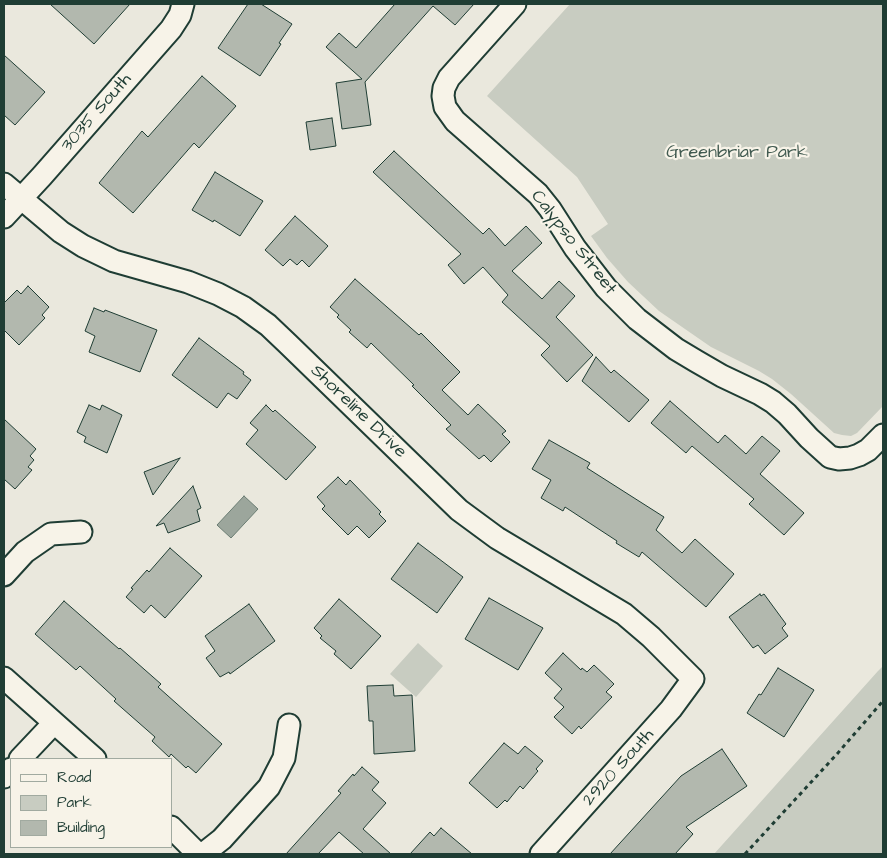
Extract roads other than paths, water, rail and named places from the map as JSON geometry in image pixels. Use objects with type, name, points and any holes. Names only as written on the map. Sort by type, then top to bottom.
[{"type":"street","name":"3035 South","points":[[4,217],[171,30],[180,15],[183,4]]},
{"type":"street","name":"Calypso Street","points":[[515,4],[449,78],[444,88],[443,96],[445,107],[455,121],[544,200],[575,248],[606,288],[637,319],[676,349],[696,362],[773,402],[830,456],[839,459],[859,456],[883,435]]},
{"type":"street","name":"Shoreline Drive","points":[[4,184],[60,232],[83,246],[114,261],[188,282],[218,294],[249,311],[268,325],[459,510],[497,538],[624,614],[693,678]]},
{"type":"street","points":[[4,575],[25,552],[51,534],[81,532]]},
{"type":"street","points":[[4,678],[94,758]]},
{"type":"street","name":"2920 South","points":[[541,854],[671,709],[693,678]]},
{"type":"street","points":[[21,758],[54,723]]},
{"type":"street","points":[[203,854],[222,839],[269,787],[284,758],[288,725]]},
{"type":"street","points":[[172,828],[198,854]]},
{"type":"park label","name":"Greenbriar Park","points":[[737,153]]}]
